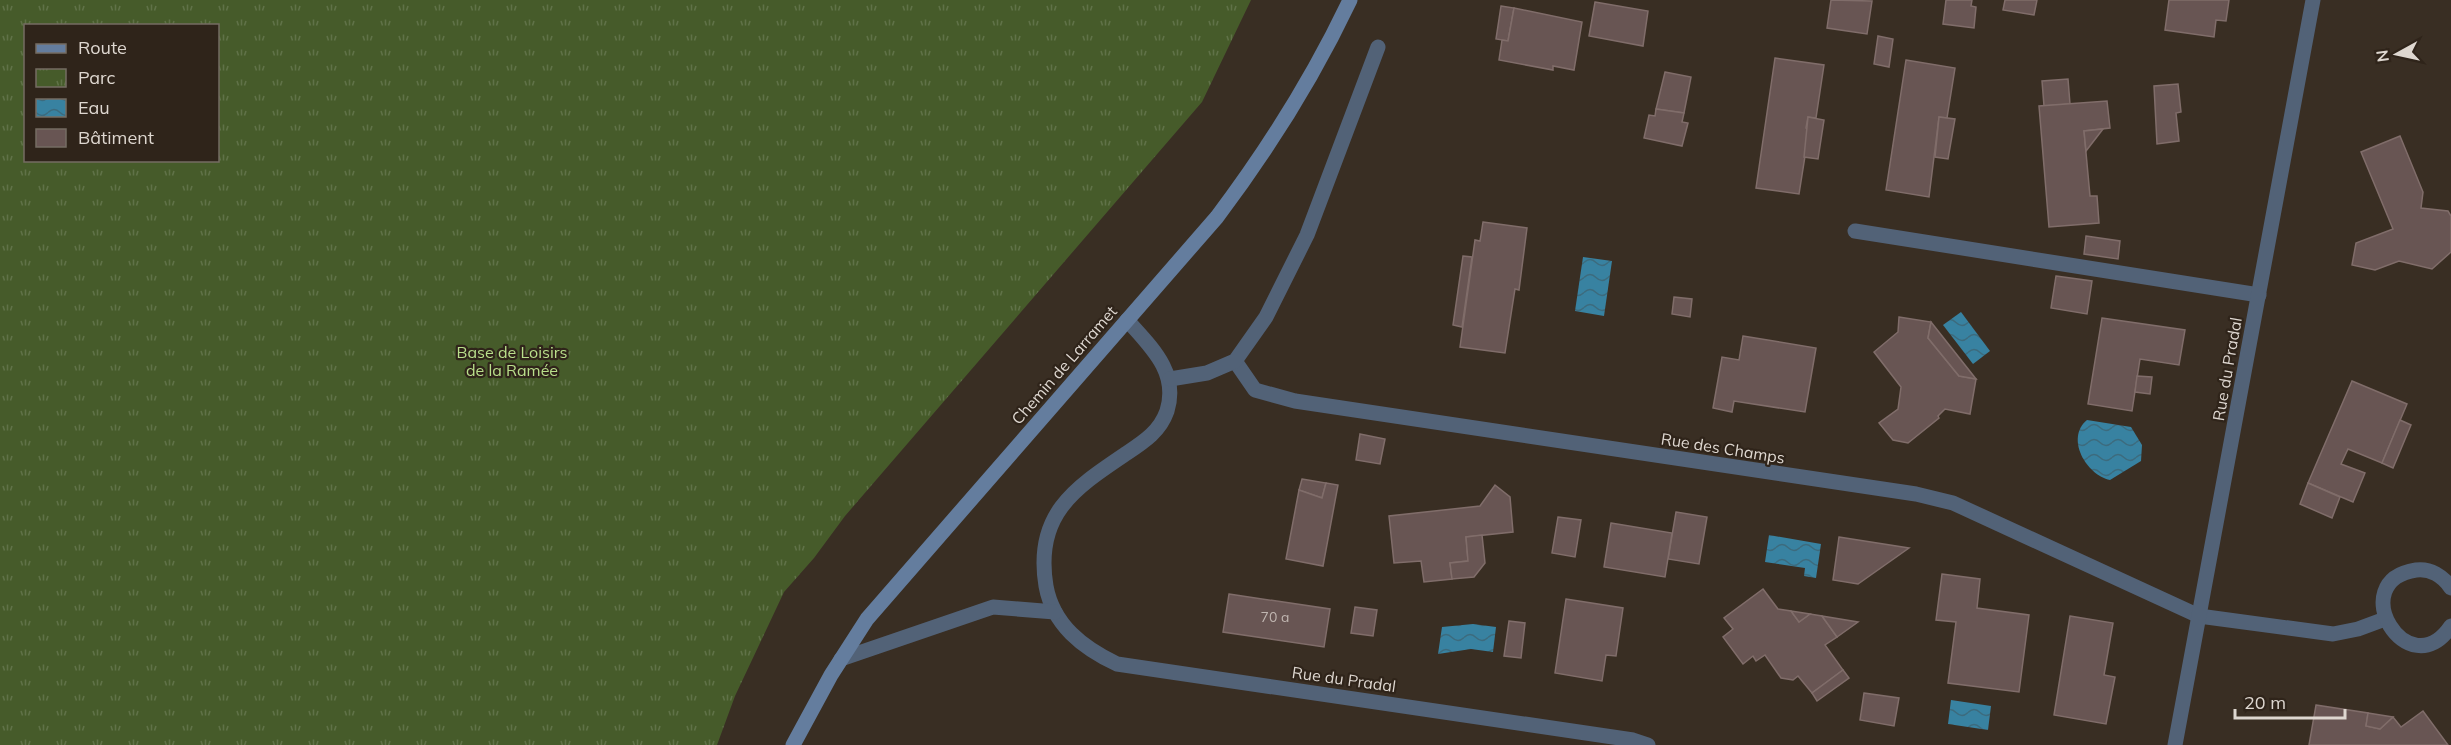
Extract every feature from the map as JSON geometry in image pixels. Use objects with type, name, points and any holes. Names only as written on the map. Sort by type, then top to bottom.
[{"type":"main road","name":"Chemin de Larramet","points":[[793,745],[841,659],[867,619],[1217,217],[1261,159],[1315,71],[1350,0]]},
{"type":"street","name":"Rue du Pradal","points":[[2175,745],[2313,0]]},
{"type":"street","points":[[1127,320],[1157,352],[1170,379],[1207,373],[1235,361],[1266,317],[1307,235],[1378,47]]},
{"type":"street","points":[[1855,231],[2259,295]]},
{"type":"street","name":"Rue des Champs","points":[[1235,361],[1255,390],[1295,401],[1916,494],[1953,503],[2199,616],[2333,634],[2385,620]]},
{"type":"street","name":"Rue du Pradal","points":[[1170,379],[1167,409],[1159,428],[1147,440],[1086,480],[1068,496],[1046,537],[1044,558],[1048,596],[1055,612],[1089,651],[1117,664],[1621,738],[1648,745]]},
{"type":"street","points":[[2451,588],[2435,573],[2421,570],[2407,572],[2394,579],[2386,591],[2383,605],[2385,620],[2392,632],[2404,640],[2418,644],[2433,642],[2445,634],[2451,626]]},
{"type":"street","points":[[841,659],[993,607],[1055,612]]},
{"type":"green space","name":"Base de Loisirs de la Ramée","points":[[0,0],[1251,0],[1202,102],[845,516],[814,558],[784,592],[735,696],[717,745],[0,745]]},
{"type":"water","points":[[1583,257],[1612,261],[1604,316],[1575,311]]},
{"type":"water","points":[[1961,312],[1990,351],[1973,364],[1943,325]]},
{"type":"water","points":[[2087,420],[2131,427],[2142,445],[2141,461],[2110,480],[2093,471],[2086,464],[2078,446],[2078,436]]},
{"type":"water","points":[[1769,535],[1821,544],[1816,578],[1804,576],[1805,568],[1765,562]]},
{"type":"water","points":[[1473,624],[1496,627],[1493,652],[1471,649],[1438,654],[1442,627]]},
{"type":"water","points":[[1951,700],[1991,706],[1988,730],[1948,724]]},
{"type":"building","points":[[1831,0],[1872,1],[1867,34],[1827,28]]},
{"type":"building","points":[[1946,0],[1972,0],[1971,6],[1976,7],[1974,28],[1943,24]]},
{"type":"building","points":[[2005,0],[2037,0],[2034,15],[2003,10]]},
{"type":"building","points":[[2169,0],[2229,0],[2226,21],[2216,20],[2214,37],[2165,30]]},
{"type":"building","points":[[1595,2],[1648,11],[1643,46],[1589,36]]},
{"type":"building","points":[[1501,6],[1514,8],[1508,41],[1496,39]]},
{"type":"building","points":[[1514,8],[1582,22],[1574,70],[1553,66],[1553,70],[1499,60],[1502,40],[1508,41]]},
{"type":"building","points":[[1878,36],[1893,39],[1889,67],[1874,64]]},
{"type":"building","points":[[1775,58],[1824,65],[1816,118],[1808,117],[1806,128],[1809,131],[1799,194],[1756,188]]},
{"type":"building","points":[[1906,60],[1955,68],[1947,118],[1939,117],[1929,197],[1886,190]]},
{"type":"building","points":[[1665,72],[1691,77],[1684,113],[1656,109]]},
{"type":"building","points":[[2068,79],[2070,104],[2044,106],[2042,81]]},
{"type":"building","points":[[2178,84],[2181,112],[2176,113],[2179,141],[2157,144],[2154,86]]},
{"type":"building","points":[[2107,101],[2110,128],[2084,131],[2090,196],[2097,196],[2099,223],[2049,227],[2039,106]]},
{"type":"building","points":[[1656,109],[1684,113],[1682,122],[1688,123],[1682,146],[1644,138],[1649,115],[1655,116]]},
{"type":"building","points":[[1808,117],[1824,120],[1818,159],[1804,157]]},
{"type":"building","points":[[1939,117],[1955,119],[1948,159],[1935,157]]},
{"type":"building","points":[[2103,129],[2086,151],[2084,131]]},
{"type":"building","points":[[2400,136],[2423,192],[2421,208],[2448,211],[2451,216],[2451,252],[2432,269],[2399,261],[2375,270],[2352,265],[2356,243],[2393,229],[2361,152]]},
{"type":"building","points":[[1483,222],[1527,228],[1519,290],[1515,289],[1505,353],[1460,347],[1475,240],[1480,241]]},
{"type":"building","points":[[2086,236],[2120,241],[2118,259],[2084,254]]},
{"type":"building","points":[[1463,256],[1472,257],[1462,327],[1453,325]]},
{"type":"building","points":[[2056,276],[2092,281],[2087,314],[2051,308]]},
{"type":"building","points":[[1674,297],[1692,299],[1690,317],[1672,314]]},
{"type":"building","points":[[1899,317],[1931,322],[1928,338],[1959,376],[1976,379],[1970,414],[1945,409],[1938,416],[1939,418],[1908,443],[1893,440],[1879,423],[1898,409],[1901,387],[1874,352],[1898,332]]},
{"type":"building","points":[[2102,318],[2185,330],[2179,365],[2140,359],[2132,411],[2088,404]]},
{"type":"building","points":[[1931,322],[1976,379],[1959,376],[1928,338]]},
{"type":"building","points":[[1743,336],[1816,348],[1805,412],[1734,401],[1732,412],[1713,408],[1722,357],[1739,360]]},
{"type":"building","points":[[2137,376],[2152,377],[2150,394],[2135,392]]},
{"type":"building","points":[[2352,381],[2407,404],[2382,463],[2348,449],[2341,464],[2365,473],[2353,502],[2308,483]]},
{"type":"building","points":[[2400,420],[2411,425],[2393,468],[2382,463]]},
{"type":"building","points":[[1360,434],[1385,439],[1380,464],[1356,460]]},
{"type":"building","points":[[1302,479],[1326,483],[1322,498],[1299,490]]},
{"type":"building","points":[[1326,483],[1338,485],[1323,566],[1286,559],[1299,490],[1322,498]]},
{"type":"building","points":[[2308,483],[2340,497],[2332,518],[2300,504]]},
{"type":"building","points":[[1495,485],[1510,497],[1513,532],[1466,537],[1468,561],[1450,563],[1452,579],[1424,582],[1421,561],[1394,563],[1389,516],[1480,506]]},
{"type":"building","points":[[1676,512],[1707,517],[1699,564],[1668,559]]},
{"type":"building","points":[[1558,517],[1581,520],[1575,557],[1552,553]]},
{"type":"building","points":[[1611,523],[1672,533],[1665,577],[1604,567]]},
{"type":"building","points":[[1482,535],[1485,563],[1474,577],[1452,579],[1450,563],[1468,561],[1466,537]]},
{"type":"building","points":[[1839,537],[1909,548],[1858,584],[1833,580]]},
{"type":"building","points":[[1942,574],[1980,579],[1977,608],[2029,615],[2019,692],[1948,683],[1956,622],[1936,620]]},
{"type":"building","points":[[1763,589],[1778,609],[1791,611],[1799,622],[1810,614],[1822,616],[1837,637],[1825,645],[1843,670],[1812,693],[1798,676],[1793,680],[1781,678],[1765,655],[1756,661],[1753,656],[1743,664],[1723,637],[1733,629],[1724,618]]},
{"type":"building","points":[[1229,594],[1330,609],[1324,647],[1223,632]]},
{"type":"building","points":[[1566,599],[1623,608],[1616,656],[1606,655],[1602,681],[1555,673]]},
{"type":"building","points":[[1355,607],[1377,610],[1373,636],[1351,633]]},
{"type":"building","points":[[1791,611],[1810,614],[1799,622]]},
{"type":"building","points":[[1822,616],[1858,622],[1837,637]]},
{"type":"building","points":[[2070,616],[2113,623],[2104,675],[2115,677],[2106,724],[2054,715]]},
{"type":"building","points":[[1509,621],[1525,623],[1521,658],[1504,656]]},
{"type":"building","points":[[1843,670],[1849,678],[1817,701],[1812,693]]},
{"type":"building","points":[[1864,693],[1899,698],[1894,726],[1860,720]]},
{"type":"building","points":[[2316,705],[2368,713],[2366,726],[2380,729],[2393,717],[2401,727],[2423,711],[2448,745],[2309,745]]},
{"type":"building","points":[[2368,713],[2393,717],[2380,729],[2366,726]]}]
